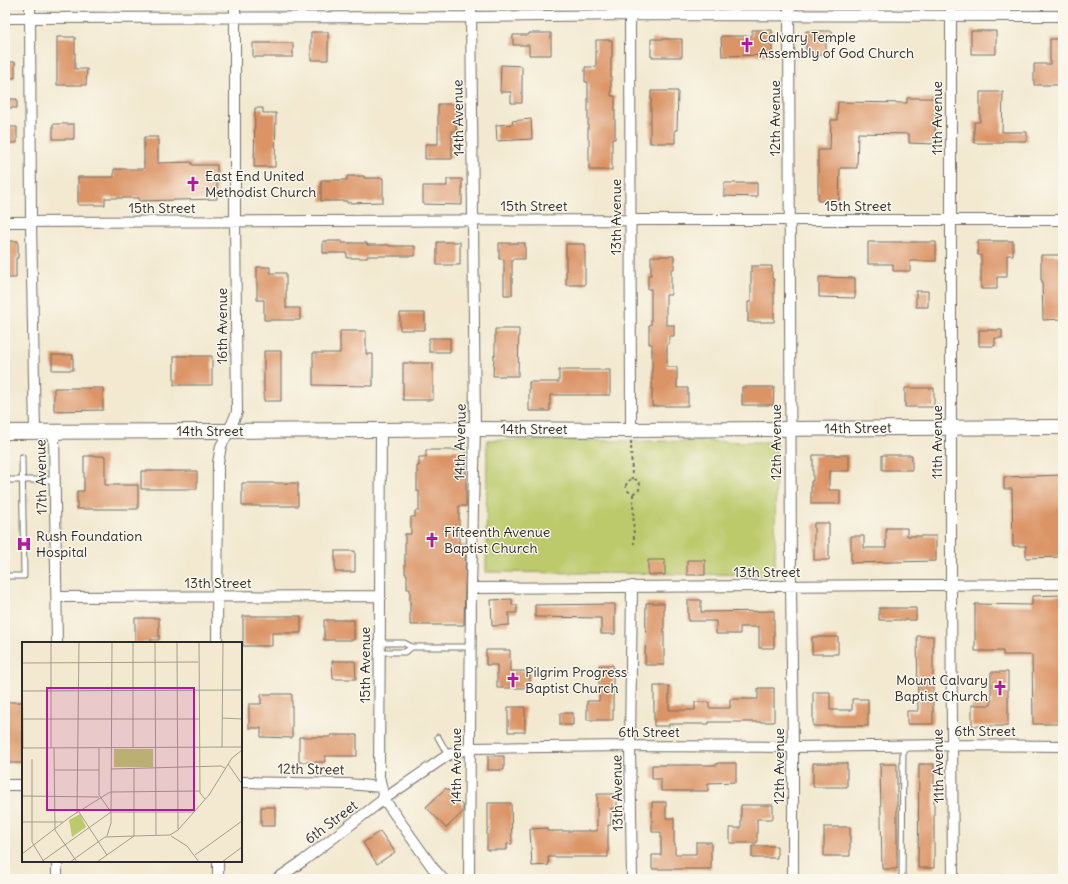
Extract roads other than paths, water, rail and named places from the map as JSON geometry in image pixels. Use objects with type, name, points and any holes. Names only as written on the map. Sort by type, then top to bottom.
[{"type":"main road","name":"14th Street","points":[[5,432],[1063,427]]},
{"type":"street","name":"17th Avenue","points":[[30,5],[31,222],[35,432]]},
{"type":"street","name":"16th Avenue","points":[[217,642],[218,463],[221,446],[237,412],[235,5]]},
{"type":"street","name":"14th Avenue","points":[[469,879],[471,588],[475,429],[471,5]]},
{"type":"street","name":"12th Avenue","points":[[789,5],[793,879]]},
{"type":"street","name":"11th Avenue","points":[[951,5],[950,220],[953,879]]},
{"type":"street","points":[[5,18],[471,17],[630,10],[789,16],[1063,16]]},
{"type":"street","name":"13th Avenue","points":[[630,10],[631,430]]},
{"type":"street","name":"15th Street","points":[[5,222],[1063,220]]},
{"type":"street","name":"15th Avenue","points":[[381,430],[379,776],[384,799],[443,879]]},
{"type":"street","name":"17th Avenue","points":[[54,431],[57,642]]},
{"type":"street","name":"13th Street","points":[[471,588],[1063,584]]},
{"type":"street","name":"13th Avenue","points":[[632,586],[630,746],[632,879]]},
{"type":"street","name":"13th Street","points":[[57,597],[380,596]]},
{"type":"street","name":"6th Street","points":[[277,879],[384,799],[448,755],[470,748],[630,746],[1063,746]]},
{"type":"street","name":"12th Street","points":[[242,782],[348,784],[381,787]]},
{"type":"street","points":[[5,785],[22,785]]},
{"type":"street","points":[[57,862],[57,879]]},
{"type":"street","points":[[218,862],[218,879]]},
{"type":"lane","points":[[5,576],[24,576],[22,457]]},
{"type":"lane","points":[[5,480],[55,480]]},
{"type":"lane","points":[[379,648],[404,643],[412,647],[471,647]]},
{"type":"lane","points":[[379,648],[405,652],[412,647]]},
{"type":"lane","points":[[438,737],[448,755]]},
{"type":"lane","points":[[902,879],[903,746]]},
{"type":"place","name":"Calvary Temple Assembly of God Church","points":[[747,45]]},
{"type":"place","name":"East End United Methodist Church","points":[[193,184]]},
{"type":"place","name":"Fifteenth Avenue Baptist Church","points":[[432,540]]},
{"type":"place","name":"Rush Foundation Hospital","points":[[24,544]]},
{"type":"place","name":"Pilgrim Progress Baptist Church","points":[[513,680]]},
{"type":"place","name":"Mount Calvary Baptist Church","points":[[1000,688]]}]
